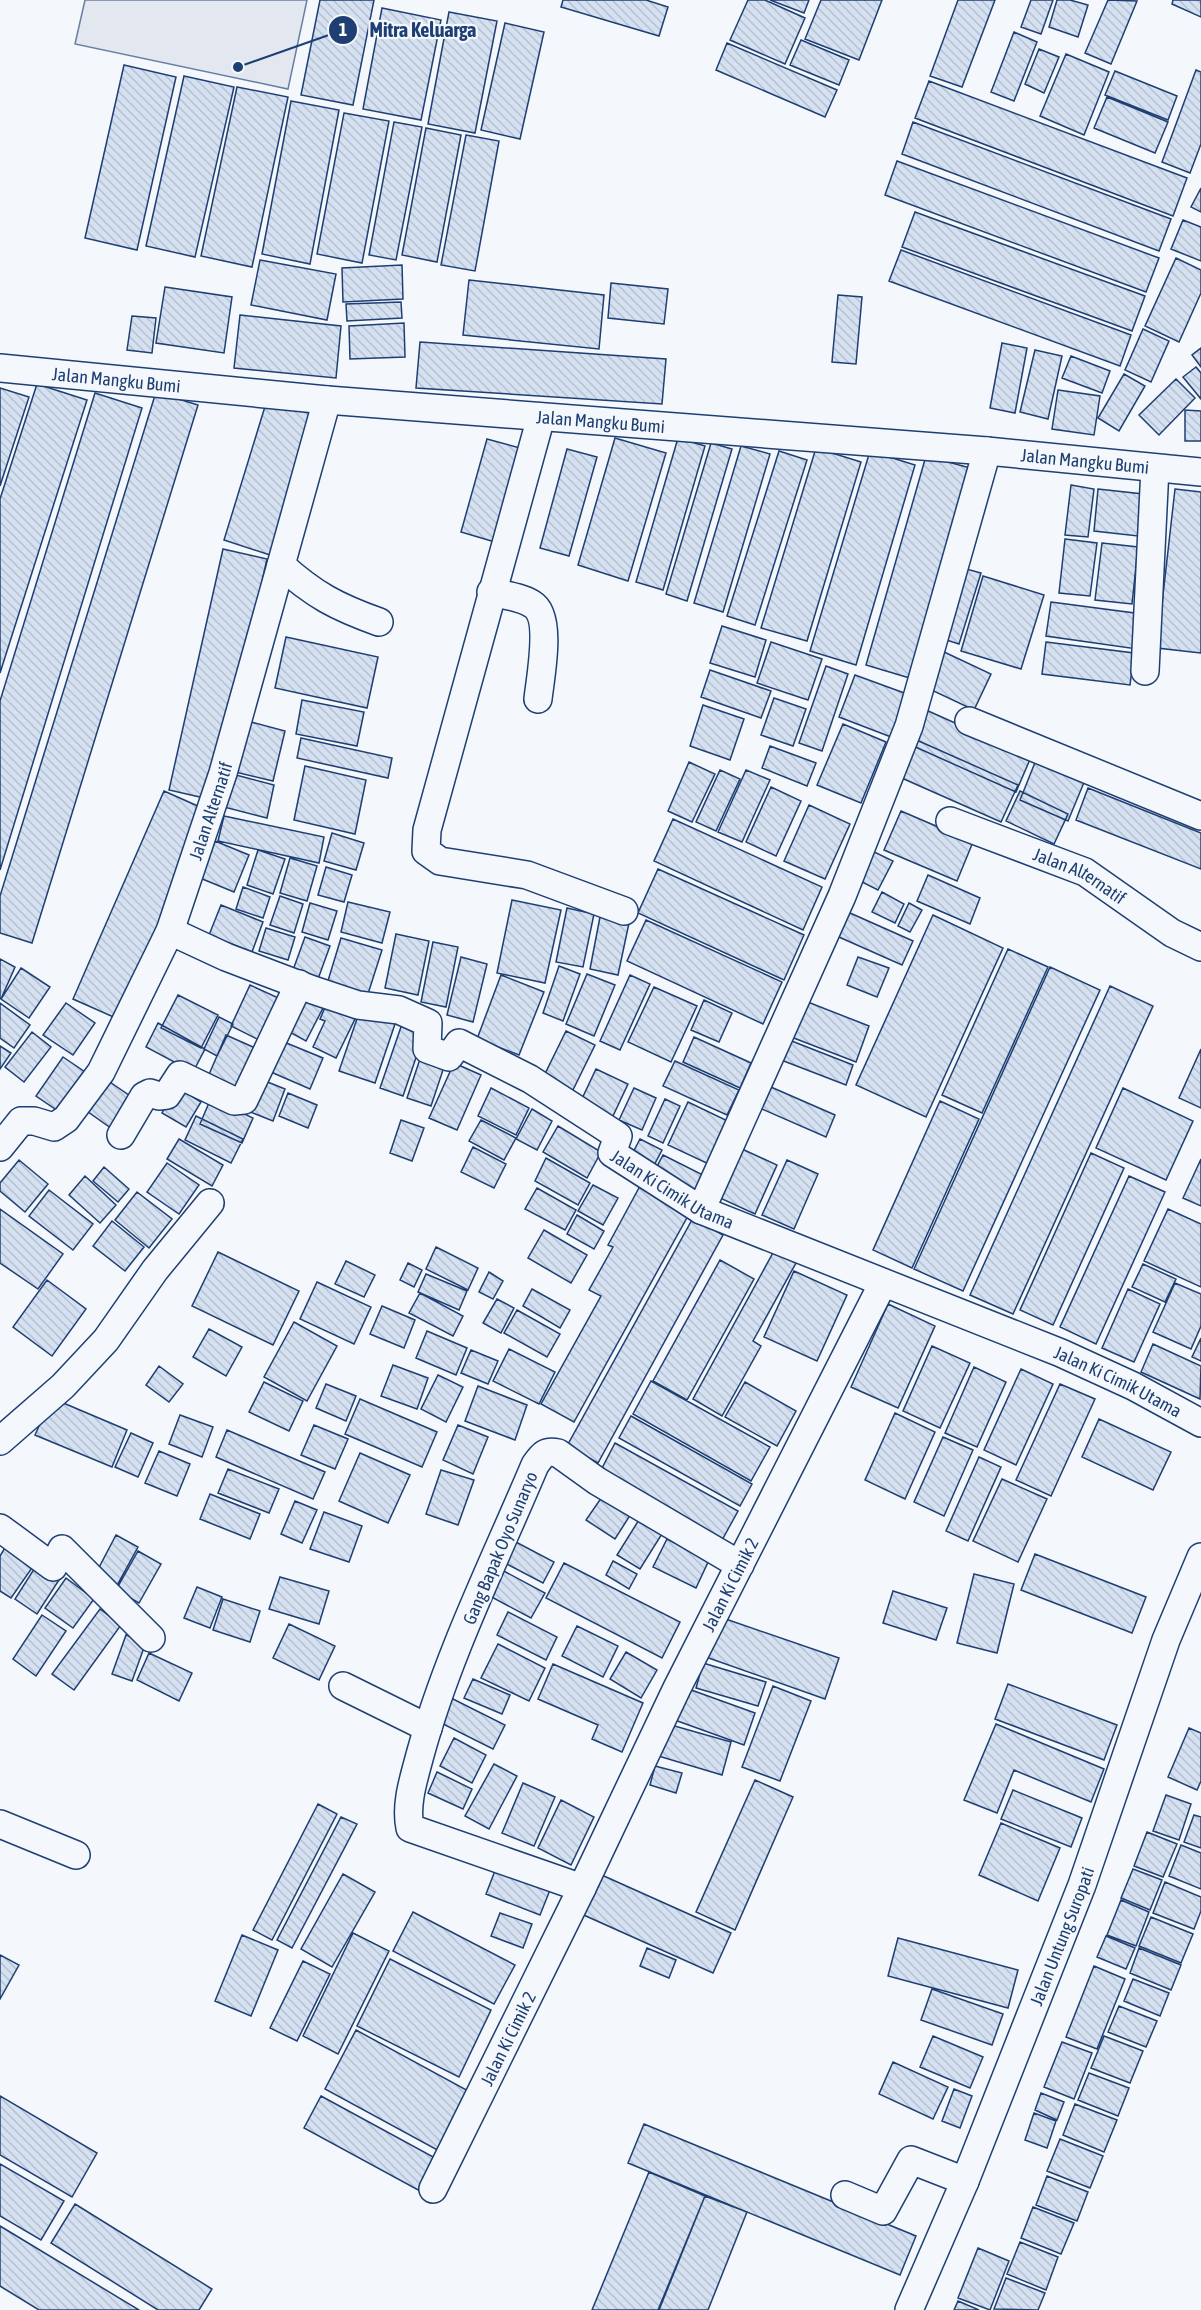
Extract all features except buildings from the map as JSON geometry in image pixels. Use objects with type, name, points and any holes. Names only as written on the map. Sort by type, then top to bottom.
[{"type":"street","name":"Jalan Mangku Bumi","points":[[0,368],[327,400],[987,451],[1201,472]]},
{"type":"street","name":"Jalan Alternatif","points":[[0,1147],[21,1121],[34,1121],[54,1127],[66,1119],[101,1072],[170,931],[223,773],[327,400]]},
{"type":"street","points":[[541,417],[427,830],[426,851],[440,861],[527,875],[624,911]]},
{"type":"street","points":[[701,1210],[842,896],[909,726],[987,451]]},
{"type":"street","points":[[1144,671],[1155,468]]},
{"type":"street","points":[[281,565],[305,587],[333,604],[379,621]]},
{"type":"street","points":[[491,592],[532,603],[540,612],[544,638],[538,699]]},
{"type":"street","points":[[969,721],[1201,816]]},
{"type":"street","name":"Jalan Alternatif","points":[[950,821],[1085,872],[1172,933],[1201,948]]},
{"type":"street","name":"Jalan Ki Cimik Utama","points":[[170,931],[226,957],[299,984],[358,1005],[399,1010],[428,1023],[427,1049],[449,1058],[459,1043],[530,1079],[618,1137],[612,1153],[701,1210],[1061,1353],[1133,1386],[1201,1424]]},
{"type":"street","points":[[121,1135],[144,1096],[150,1093],[163,1097],[167,1095],[180,1075],[234,1101],[244,1100],[299,984]]},
{"type":"street","points":[[0,1441],[63,1386],[106,1340],[155,1270],[210,1203]]},
{"type":"street","name":"Jalan Ki Cimik 2","points":[[433,2189],[582,1888],[677,1688],[883,1283]]},
{"type":"street","name":"Gang Bapak Oyo Sunaryo","points":[[582,1888],[410,1828],[409,1823],[412,1788],[432,1711],[535,1465],[543,1454],[558,1453],[597,1481],[740,1565]]},
{"type":"street","points":[[0,1528],[53,1567],[62,1549],[151,1638]]},
{"type":"street","name":"Jalan Untung Suropati","points":[[909,2310],[965,2181],[1082,1885],[1166,1640],[1201,1557]]},
{"type":"street","points":[[343,1686],[428,1728]]},
{"type":"street","points":[[0,1824],[76,1855]]},
{"type":"street","points":[[845,2195],[883,2211],[910,2160],[965,2181]]},
{"type":"shaded area","points":[[85,0],[307,0],[288,89],[75,44]]},
{"type":"place","name":"Mitra Keluarga","points":[[238,67]]}]
